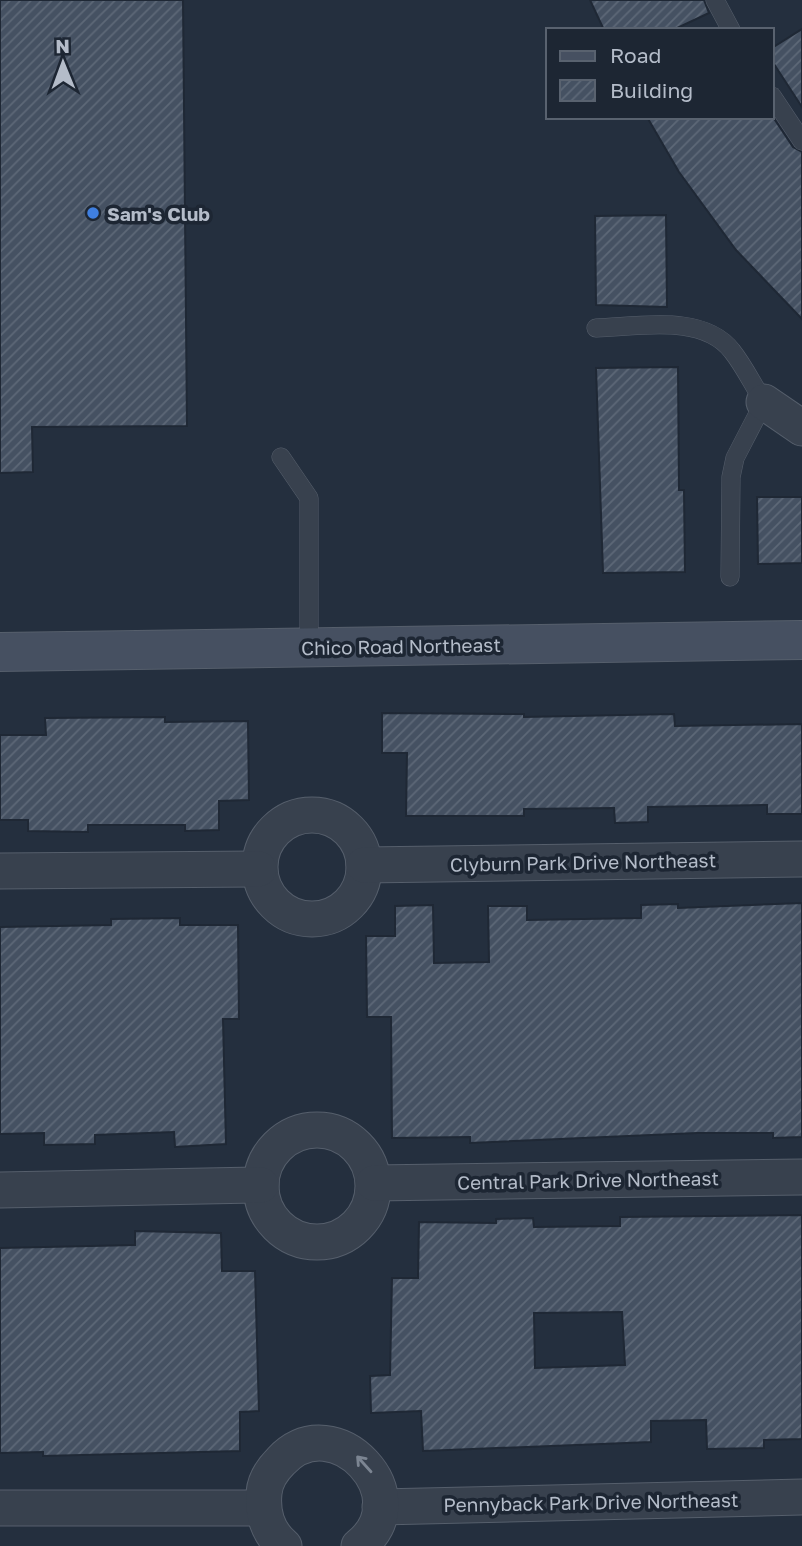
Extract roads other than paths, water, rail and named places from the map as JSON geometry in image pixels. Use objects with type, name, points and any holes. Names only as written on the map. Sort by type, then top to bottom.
[{"type":"street","points":[[764,402],[802,428]]},
{"type":"street","name":"Chico Road Northeast","points":[[0,652],[802,640]]},
{"type":"street","points":[[309,814],[323,815],[347,828],[362,852],[364,865],[358,892],[350,903],[338,912],[312,919],[282,910],[262,885],[259,869],[260,856],[273,831],[296,816],[309,814]]},
{"type":"street","name":"Clyburn Park Drive Northeast","points":[[364,865],[802,859]]},
{"type":"street","points":[[0,871],[259,869]]},
{"type":"street","points":[[317,1130],[344,1137],[356,1145],[371,1169],[373,1183],[372,1199],[355,1227],[327,1241],[302,1240],[281,1228],[263,1202],[261,1185],[263,1171],[278,1146],[289,1137],[317,1130]]},
{"type":"street","name":"Central Park Drive Northeast","points":[[373,1183],[802,1177]]},
{"type":"street","points":[[0,1190],[261,1185]]},
{"type":"street","points":[[284,1546],[268,1526],[263,1508],[265,1489],[272,1471],[285,1457],[301,1447],[320,1444],[337,1446],[365,1462],[379,1491],[380,1507],[375,1526],[359,1546]]},
{"type":"street","name":"Pennyback Park Drive Northeast","points":[[380,1507],[802,1497]]},
{"type":"street","points":[[0,1508],[263,1508]]},
{"type":"lane","points":[[715,0],[730,28]]},
{"type":"lane","points":[[774,99],[802,141]]},
{"type":"lane","points":[[596,328],[696,328],[718,338],[731,349],[764,402],[735,458],[731,477],[730,577]]},
{"type":"lane","points":[[281,457],[309,498],[309,648]]},
{"type":"place","name":"Sam's Club","points":[[93,213]]}]
